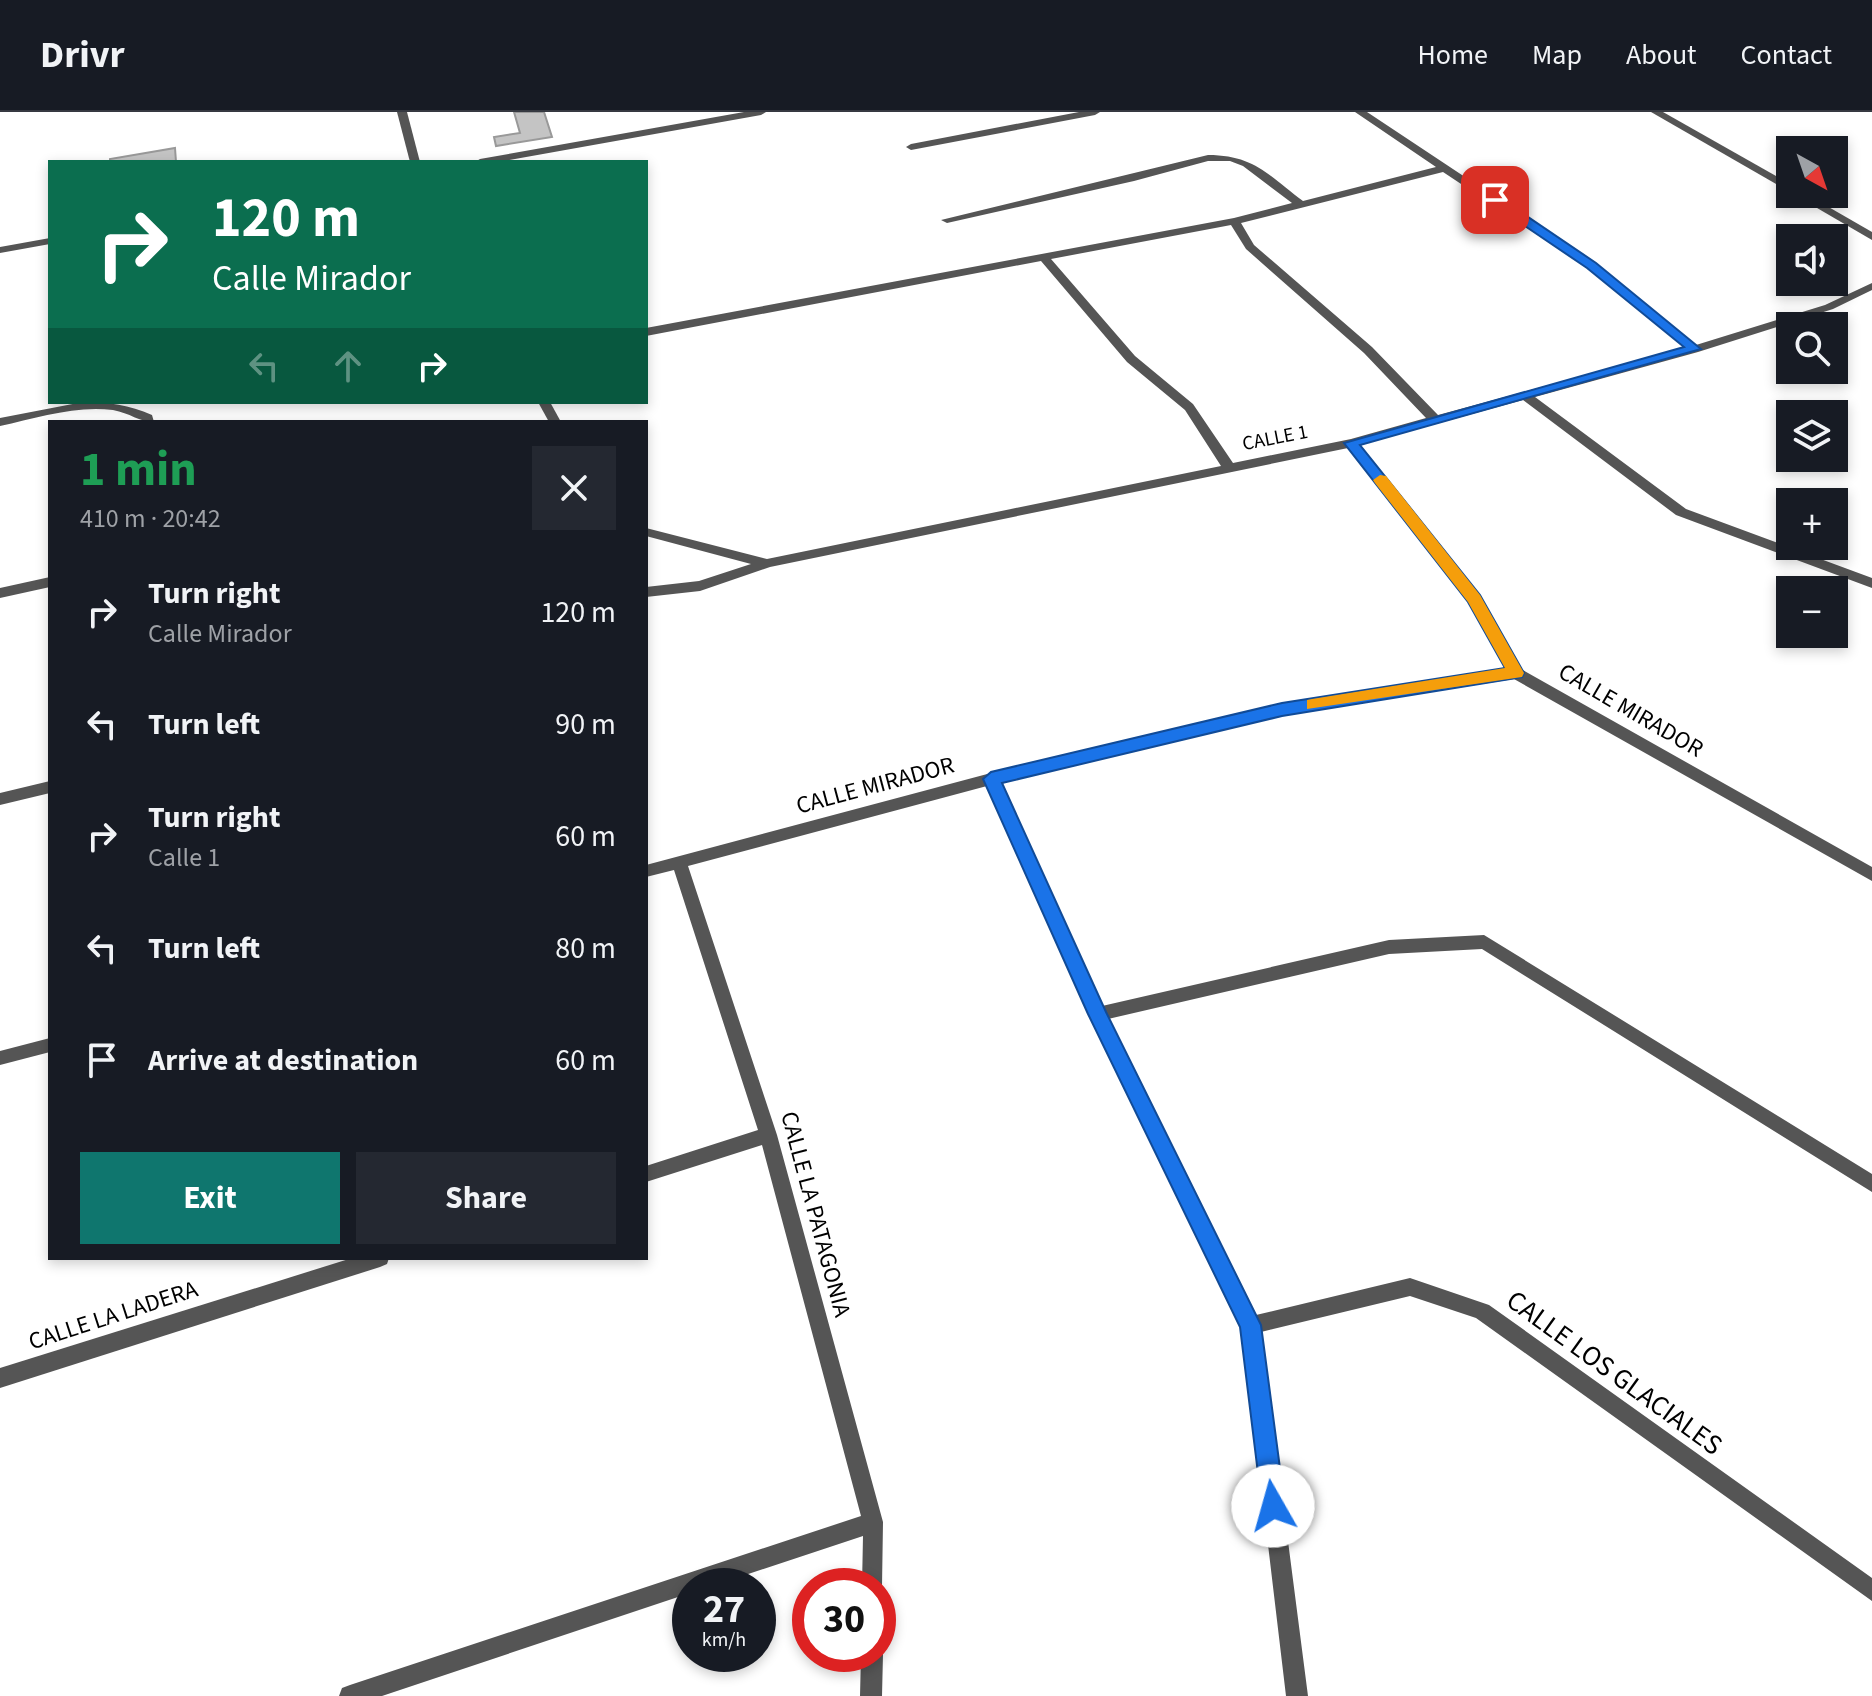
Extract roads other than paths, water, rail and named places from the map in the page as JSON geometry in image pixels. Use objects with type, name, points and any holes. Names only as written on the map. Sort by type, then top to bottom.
[{"type":"street","points":[[402,112],[414,160]]},
{"type":"street","points":[[491,160],[761,112]]},
{"type":"street","points":[[911,147],[1095,112]]},
{"type":"street","points":[[1360,112],[1592,266],[1694,349]]},
{"type":"street","points":[[1656,112],[1776,181]]},
{"type":"street","points":[[947,220],[1208,158],[1231,158],[1247,164],[1299,203]]},
{"type":"street","points":[[648,332],[1234,221],[1447,168]]},
{"type":"street","points":[[1822,208],[1872,237]]},
{"type":"street","points":[[1234,221],[1250,247],[1368,350],[1434,419]]},
{"type":"street","points":[[0,250],[48,241]]},
{"type":"street","points":[[1045,259],[1123,350],[1189,407],[1228,466]]},
{"type":"street","name":"CALLE 1","points":[[648,592],[700,586],[768,563],[1351,443],[1694,349],[1829,307],[1872,286]]},
{"type":"street","points":[[1523,394],[1681,512],[1872,583]]},
{"type":"street","points":[[0,422],[90,404]]},
{"type":"street","points":[[102,404],[131,408],[148,420]]},
{"type":"street","points":[[1351,443],[1474,598],[1516,673]]},
{"type":"street","points":[[648,533],[768,563]]},
{"type":"street","points":[[0,593],[48,582]]},
{"type":"street","name":"CALLE MIRADOR","points":[[648,870],[991,779],[1282,710],[1516,673],[1872,875]]},
{"type":"street","points":[[991,779],[1097,1014],[1251,1325],[1300,1693]]},
{"type":"street","points":[[0,799],[48,787]]},
{"type":"street","name":"CALLE LA PATAGONIA","points":[[679,861],[768,1135],[873,1522],[872,1568]]},
{"type":"street","points":[[1097,1014],[1389,947],[1484,942],[1872,1184]]},
{"type":"street","points":[[0,1058],[48,1046]]},
{"type":"street","points":[[648,1173],[768,1135]]},
{"type":"street","name":"CALLE LA LADERA","points":[[0,1378],[374,1260]]},
{"type":"street","name":"CALLE LOS GLACIALES","points":[[1251,1325],[1410,1287],[1482,1311],[1872,1591]]},
{"type":"street","points":[[350,1696],[873,1522]]},
{"type":"street","points":[[871,1696],[872,1672]]}]
